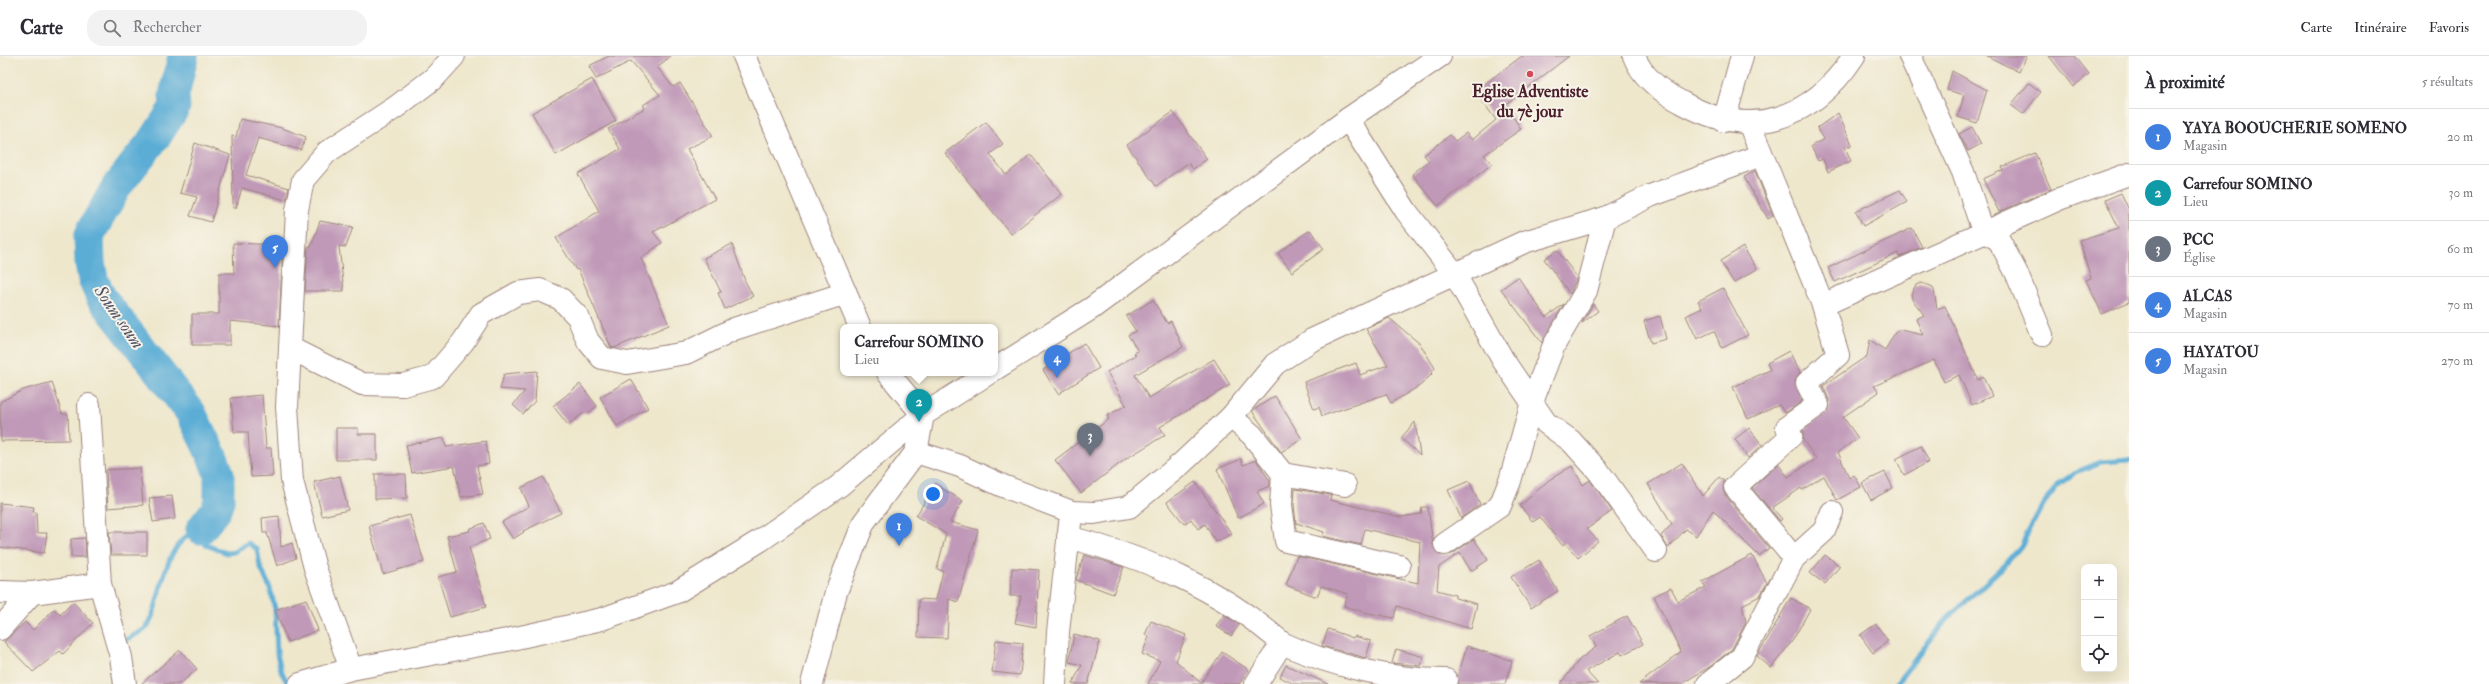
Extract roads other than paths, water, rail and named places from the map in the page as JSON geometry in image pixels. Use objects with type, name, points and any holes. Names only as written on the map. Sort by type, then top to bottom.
[{"type":"street","points":[[351,669],[315,568],[292,481],[286,407],[297,210],[303,180],[326,152],[396,107],[434,78],[454,56]]},
{"type":"street","points":[[744,56],[859,324]]},
{"type":"street","points":[[998,367],[1092,308],[1348,119],[1440,56]]},
{"type":"street","points":[[1634,56],[1659,90],[1699,112],[1724,121],[1749,123],[1766,122],[1786,115],[1812,101],[1826,90],[1854,56]]},
{"type":"street","points":[[1724,121],[1742,56]]},
{"type":"street","points":[[1913,57],[1963,172],[1983,232],[1999,240],[2016,272],[2042,335]]},
{"type":"street","points":[[1348,119],[1406,211],[1454,273],[1503,360],[1546,423],[1571,441],[1599,472],[1656,551]]},
{"type":"street","points":[[1749,123],[1823,305],[1838,355],[1807,383],[1818,405],[1787,427],[1791,436],[1735,487],[1794,558]]},
{"type":"street","points":[[916,452],[960,466],[1003,486],[1072,512],[1094,513],[1129,507],[1181,464],[1231,417],[1275,364],[1300,348],[1454,273],[1524,242],[1605,218],[1650,196],[1761,154]]},
{"type":"street","points":[[1823,305],[2059,199],[2129,174]]},
{"type":"street","points":[[1445,544],[1500,506],[1510,481],[1532,402],[1554,345],[1586,291],[1605,218]]},
{"type":"street","points":[[290,348],[362,384],[403,385],[433,377],[463,342],[481,314],[518,293],[540,290],[561,299],[578,317],[588,341],[602,358],[627,363],[686,353],[734,329],[846,293]]},
{"type":"street","points":[[890,376],[923,415]]},
{"type":"street","points":[[300,684],[351,669],[507,640],[602,619],[677,592],[761,540],[839,486],[923,415],[984,376]]},
{"type":"street","points":[[88,405],[100,584],[122,657],[125,684]]},
{"type":"street","points":[[812,684],[836,592],[864,522],[916,452],[923,415]]},
{"type":"street","points":[[1231,417],[1252,435],[1283,474],[1345,485]]},
{"type":"street","points":[[1283,474],[1281,505],[1286,541],[1399,566]]},
{"type":"street","points":[[1056,684],[1068,537],[1072,512]]},
{"type":"street","points":[[1708,684],[1742,657],[1794,558],[1824,531],[1832,512]]},
{"type":"street","points":[[1068,537],[1108,547],[1167,569],[1230,603],[1282,643],[1328,662],[1353,676],[1434,681]]},
{"type":"street","points":[[0,592],[32,593],[100,584]]},
{"type":"street","points":[[0,629],[32,593]]},
{"type":"street","points":[[1256,684],[1282,643]]},
{"type":"waterway","name":"Soum soum","points":[[183,56],[174,95],[175,107],[157,135],[117,186],[89,237],[90,263],[93,279],[101,297],[191,413],[219,474],[219,501],[216,510],[201,529]]},
{"type":"waterway","points":[[1896,684],[1946,620],[2005,565],[2021,546],[2042,506],[2057,486],[2074,473],[2101,462],[2129,460]]},
{"type":"waterway","points":[[122,642],[144,630],[149,624],[171,557],[178,545],[188,536],[201,529],[206,545],[227,553],[234,552],[248,543],[257,549],[260,566],[270,588],[275,609],[277,654],[281,671],[288,684]]},
{"type":"waterway","points":[[112,684],[113,672]]},
{"type":"place","name":"Eglise Adventiste du 7è jour","points":[[1530,74]]},
{"type":"place","name":"HAYATOU","points":[[275,268]]},
{"type":"place","name":"ALCAS","points":[[1057,378]]},
{"type":"place","name":"Carrefour SOMINO","points":[[919,422]]},
{"type":"place","name":"PCC","points":[[1090,456]]},
{"type":"place","name":"YAYA BOOUCHERIE SOMENO","points":[[899,546]]}]
